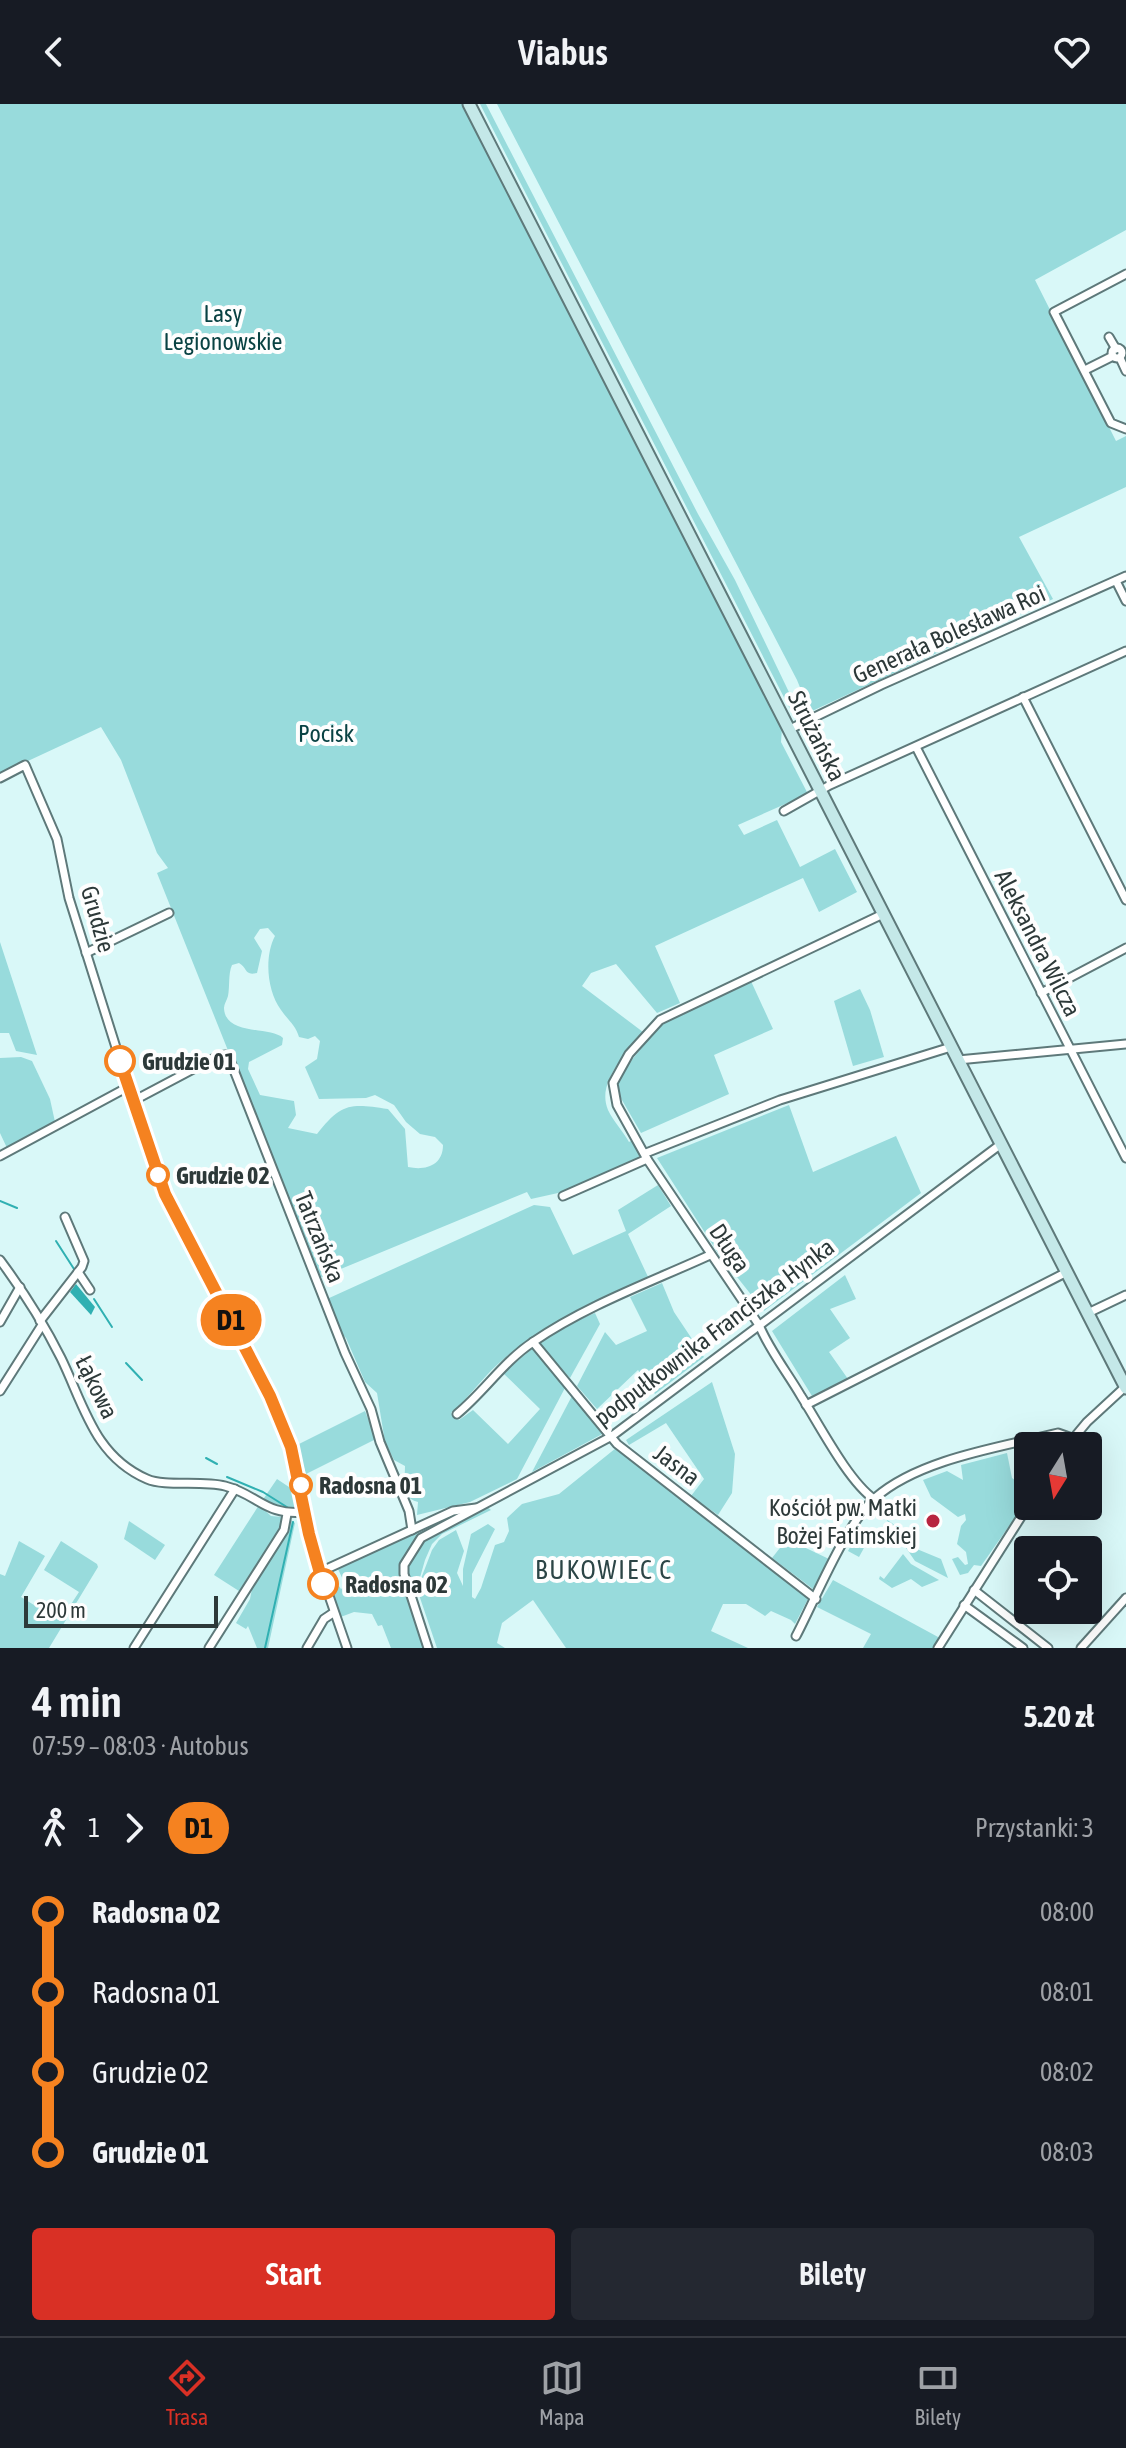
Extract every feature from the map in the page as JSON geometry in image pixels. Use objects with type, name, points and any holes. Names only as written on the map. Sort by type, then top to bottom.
[{"type":"main road","name":"Strużańska","points":[[469,104],[1126,1387]]},
{"type":"street","points":[[1126,274],[1054,312],[1111,423],[1126,429]]},
{"type":"street","points":[[1109,337],[1126,371]]},
{"type":"street","points":[[1085,370],[1119,353]]},
{"type":"street","name":"Generała Bolesława Roi","points":[[788,730],[1126,576]]},
{"type":"street","points":[[1116,581],[1126,601]]},
{"type":"street","points":[[784,811],[820,790],[1126,651]]},
{"type":"street","points":[[1023,697],[1126,900]]},
{"type":"street","name":"Aleksandra Wilcza","points":[[916,747],[1126,1158]]},
{"type":"street","name":"Grudzie","points":[[0,778],[25,765],[57,839],[69,898],[165,1194],[270,1396],[286,1435],[320,1572],[347,1648]]},
{"type":"street","points":[[86,953],[169,913]]},
{"type":"street","name":"Długa","points":[[874,1499],[858,1484],[759,1325],[646,1156],[613,1095],[613,1083],[620,1067],[660,1020],[883,914]]},
{"type":"street","points":[[1041,993],[1126,948]]},
{"type":"street","points":[[958,1060],[1126,1044]]},
{"type":"street","points":[[563,1196],[646,1156],[780,1100],[951,1047]]},
{"type":"street","name":"Tatrzańska","points":[[133,1101],[218,1056],[226,1055],[230,1060],[345,1353],[371,1409],[380,1442],[409,1511],[412,1530]]},
{"type":"street","points":[[0,1156],[128,1087]]},
{"type":"street","name":"podpułkownika Franciszka Hynka","points":[[428,1648],[404,1574],[404,1565],[421,1538],[612,1436],[1001,1144]]},
{"type":"street","points":[[0,1391],[41,1323],[84,1261],[65,1217]]},
{"type":"street","points":[[457,1414],[507,1362],[533,1342],[577,1316],[710,1255]]},
{"type":"street","name":"Łąkowa","points":[[0,1260],[20,1287],[62,1361],[86,1419],[110,1453],[126,1467],[150,1481],[211,1483],[235,1489],[263,1506],[287,1514],[305,1512]]},
{"type":"street","points":[[78,1272],[90,1290]]},
{"type":"street","points":[[806,1405],[1067,1272]]},
{"type":"street","points":[[0,1322],[20,1287]]},
{"type":"street","points":[[1088,1313],[1126,1295]]},
{"type":"street","name":"Jasna","points":[[533,1342],[617,1444],[816,1599]]},
{"type":"street","points":[[1078,1432],[1126,1387]]},
{"type":"street","points":[[796,1636],[848,1534],[874,1499],[908,1475],[926,1467],[1014,1444]]},
{"type":"street","points":[[134,1648],[235,1489]]},
{"type":"street","points":[[320,1572],[453,1511],[476,1508]]},
{"type":"street","points":[[209,1648],[284,1530],[287,1514]]},
{"type":"street","points":[[938,1648],[1019,1520]]},
{"type":"street","points":[[974,1590],[1048,1648]]},
{"type":"street","points":[[1081,1648],[1126,1598]]},
{"type":"street","points":[[964,1605],[1023,1648]]},
{"type":"street","points":[[307,1648],[324,1619],[333,1613]]},
{"type":"green space","points":[[0,104],[463,104],[782,728],[781,742],[808,794],[738,825],[744,835],[777,820],[800,867],[835,849],[857,892],[819,912],[803,878],[655,946],[680,1003],[657,1013],[616,964],[591,973],[582,986],[643,1032],[615,1068],[605,1099],[610,1114],[629,1142],[634,1139],[640,1153],[638,1159],[567,1191],[531,1199],[527,1192],[319,1278],[157,873],[168,868],[157,853],[121,760],[101,727],[0,774]],"holes":[[[268,928],[275,936],[269,954],[270,984],[276,1002],[299,1037],[308,1039],[315,1036],[320,1041],[317,1059],[305,1067],[319,1099],[375,1095],[394,1105],[406,1122],[420,1134],[435,1137],[443,1145],[437,1162],[427,1167],[408,1167],[405,1129],[388,1109],[364,1106],[347,1108],[333,1116],[317,1134],[288,1128],[296,1115],[294,1101],[260,1095],[248,1069],[249,1062],[282,1045],[283,1038],[232,1023],[226,1017],[224,1006],[232,965],[239,963],[248,972],[257,973],[262,951],[254,938],[260,929]]]},
{"type":"green space","points":[[480,104],[486,104],[735,580],[799,713],[796,716],[792,713]]},
{"type":"green space","points":[[497,104],[1126,104],[1126,230],[1035,280],[1116,441],[1126,436],[1126,487],[1019,537],[1053,599],[810,712],[797,680]]},
{"type":"green space","points":[[0,942],[37,1055],[16,1051],[9,1033],[0,1033]]},
{"type":"green space","points":[[750,979],[773,1029],[714,1055],[729,1094],[641,1133],[615,1088],[623,1071],[663,1021]]},
{"type":"green space","points":[[860,989],[870,1010],[884,1057],[853,1066],[834,1001]]},
{"type":"green space","points":[[21,1057],[32,1061],[50,1099],[55,1122],[7,1148],[0,1133],[0,1058]]},
{"type":"green space","points":[[789,1105],[813,1172],[896,1136],[921,1193],[764,1311],[718,1253],[657,1158]]},
{"type":"green space","points":[[658,1185],[671,1206],[628,1234],[649,1279],[533,1337],[498,1364],[451,1413],[459,1420],[473,1410],[508,1444],[540,1409],[503,1373],[533,1348],[566,1386],[517,1479],[470,1502],[417,1515],[418,1502],[406,1493],[405,1466],[394,1460],[385,1442],[377,1393],[365,1382],[346,1338],[339,1331],[327,1299],[534,1205],[550,1207],[573,1255],[626,1231],[618,1210]]},
{"type":"green space","points":[[845,1275],[856,1299],[830,1309],[850,1338],[829,1352],[848,1379],[812,1396],[772,1331]]},
{"type":"green space","points":[[662,1283],[674,1312],[704,1357],[655,1394],[638,1370],[597,1409],[577,1386],[605,1332],[616,1345],[647,1331],[630,1297]]},
{"type":"green space","points":[[595,1313],[600,1324],[570,1378],[538,1343]]},
{"type":"green space","points":[[712,1382],[735,1454],[732,1493],[718,1515],[691,1496],[704,1479],[666,1423],[629,1445],[626,1440]]},
{"type":"green space","points":[[573,1394],[606,1432],[532,1472]]},
{"type":"green space","points":[[365,1411],[376,1439],[306,1474],[297,1445]]},
{"type":"green space","points":[[616,1448],[808,1599],[795,1624],[771,1611],[765,1616],[746,1604],[723,1604],[711,1631],[748,1648],[566,1648],[533,1600],[502,1623],[497,1643],[505,1648],[437,1648],[417,1589],[439,1540],[456,1530],[464,1551],[457,1573],[463,1586],[463,1569],[471,1534],[488,1524],[495,1529],[472,1574],[472,1597],[475,1599],[495,1545],[504,1542],[509,1531],[507,1518],[522,1504],[559,1494]]},
{"type":"green space","points":[[1007,1453],[1014,1479],[1014,1519],[981,1566],[974,1565],[968,1573],[960,1575],[952,1559],[958,1557],[965,1565],[968,1564],[966,1552],[957,1544],[961,1526],[966,1520],[965,1514],[958,1517],[931,1497],[923,1480],[947,1471],[963,1480],[961,1465]]},
{"type":"green space","points":[[277,1479],[292,1489],[296,1484],[300,1500],[295,1510],[289,1512],[262,1501]]},
{"type":"green space","points":[[259,1505],[271,1516],[282,1517],[284,1524],[239,1591],[214,1575]]},
{"type":"green space","points":[[486,1506],[491,1510],[442,1534],[432,1544],[425,1560],[415,1595],[431,1648],[408,1583],[409,1561],[427,1538]]},
{"type":"green space","points":[[464,1511],[434,1526],[417,1539],[401,1567],[426,1648],[391,1648],[382,1625],[378,1626],[372,1614],[354,1612],[338,1618],[329,1585],[336,1582],[341,1589],[346,1586],[337,1567],[451,1514]]},
{"type":"green space","points":[[886,1519],[916,1540],[912,1547],[941,1559],[948,1578],[915,1561]]},
{"type":"green space","points":[[291,1520],[295,1523],[268,1648],[257,1648],[248,1626],[246,1629],[236,1623],[250,1599],[253,1584]]},
{"type":"green space","points":[[129,1521],[165,1545],[155,1560],[124,1539]]},
{"type":"green space","points":[[859,1530],[870,1537],[859,1557],[848,1551]]},
{"type":"green space","points":[[787,1539],[829,1559],[813,1589],[772,1558]]},
{"type":"green space","points":[[19,1541],[45,1556],[21,1597],[60,1621],[79,1592],[44,1570],[61,1541],[98,1567],[49,1648],[0,1648],[0,1574],[5,1576]]},
{"type":"green space","points":[[903,1554],[911,1564],[939,1580],[922,1587],[911,1579],[892,1588],[879,1579],[880,1576],[884,1579]]},
{"type":"green space","points":[[833,1580],[938,1637],[933,1648],[863,1648],[871,1634],[817,1607]]},
{"type":"shaded area","points":[[76,1284],[95,1307],[91,1315],[70,1292]]},
{"type":"waterway","points":[[0,1201],[17,1208]]},
{"type":"waterway","points":[[56,1241],[74,1269]]},
{"type":"waterway","points":[[94,1299],[112,1327]]},
{"type":"waterway","points":[[126,1363],[142,1380]]},
{"type":"waterway","points":[[206,1458],[217,1464]]},
{"type":"waterway","points":[[227,1477],[263,1492],[290,1509]]},
{"type":"waterway","points":[[265,1648],[293,1522]]},
{"type":"bus line","name":"D1","points":[[120,1061],[165,1194],[270,1396],[291,1447],[323,1584]]},
{"type":"place","name":"Grudzie 01","points":[[120,1061]]},
{"type":"place","name":"Grudzie 02","points":[[158,1175]]},
{"type":"place","name":"Radosna 01","points":[[301,1485]]},
{"type":"place","name":"Kościół pw. Matki Bożej Fatimskiej","points":[[933,1521]]},
{"type":"place","name":"Radosna 02","points":[[323,1584]]},
{"type":"district","name":"BUKOWIEC C","points":[[604,1570]]},
{"type":"park label","name":"Lasy Legionowskie","points":[[223,327]]},
{"type":"park label","name":"Pocisk","points":[[326,733]]}]
